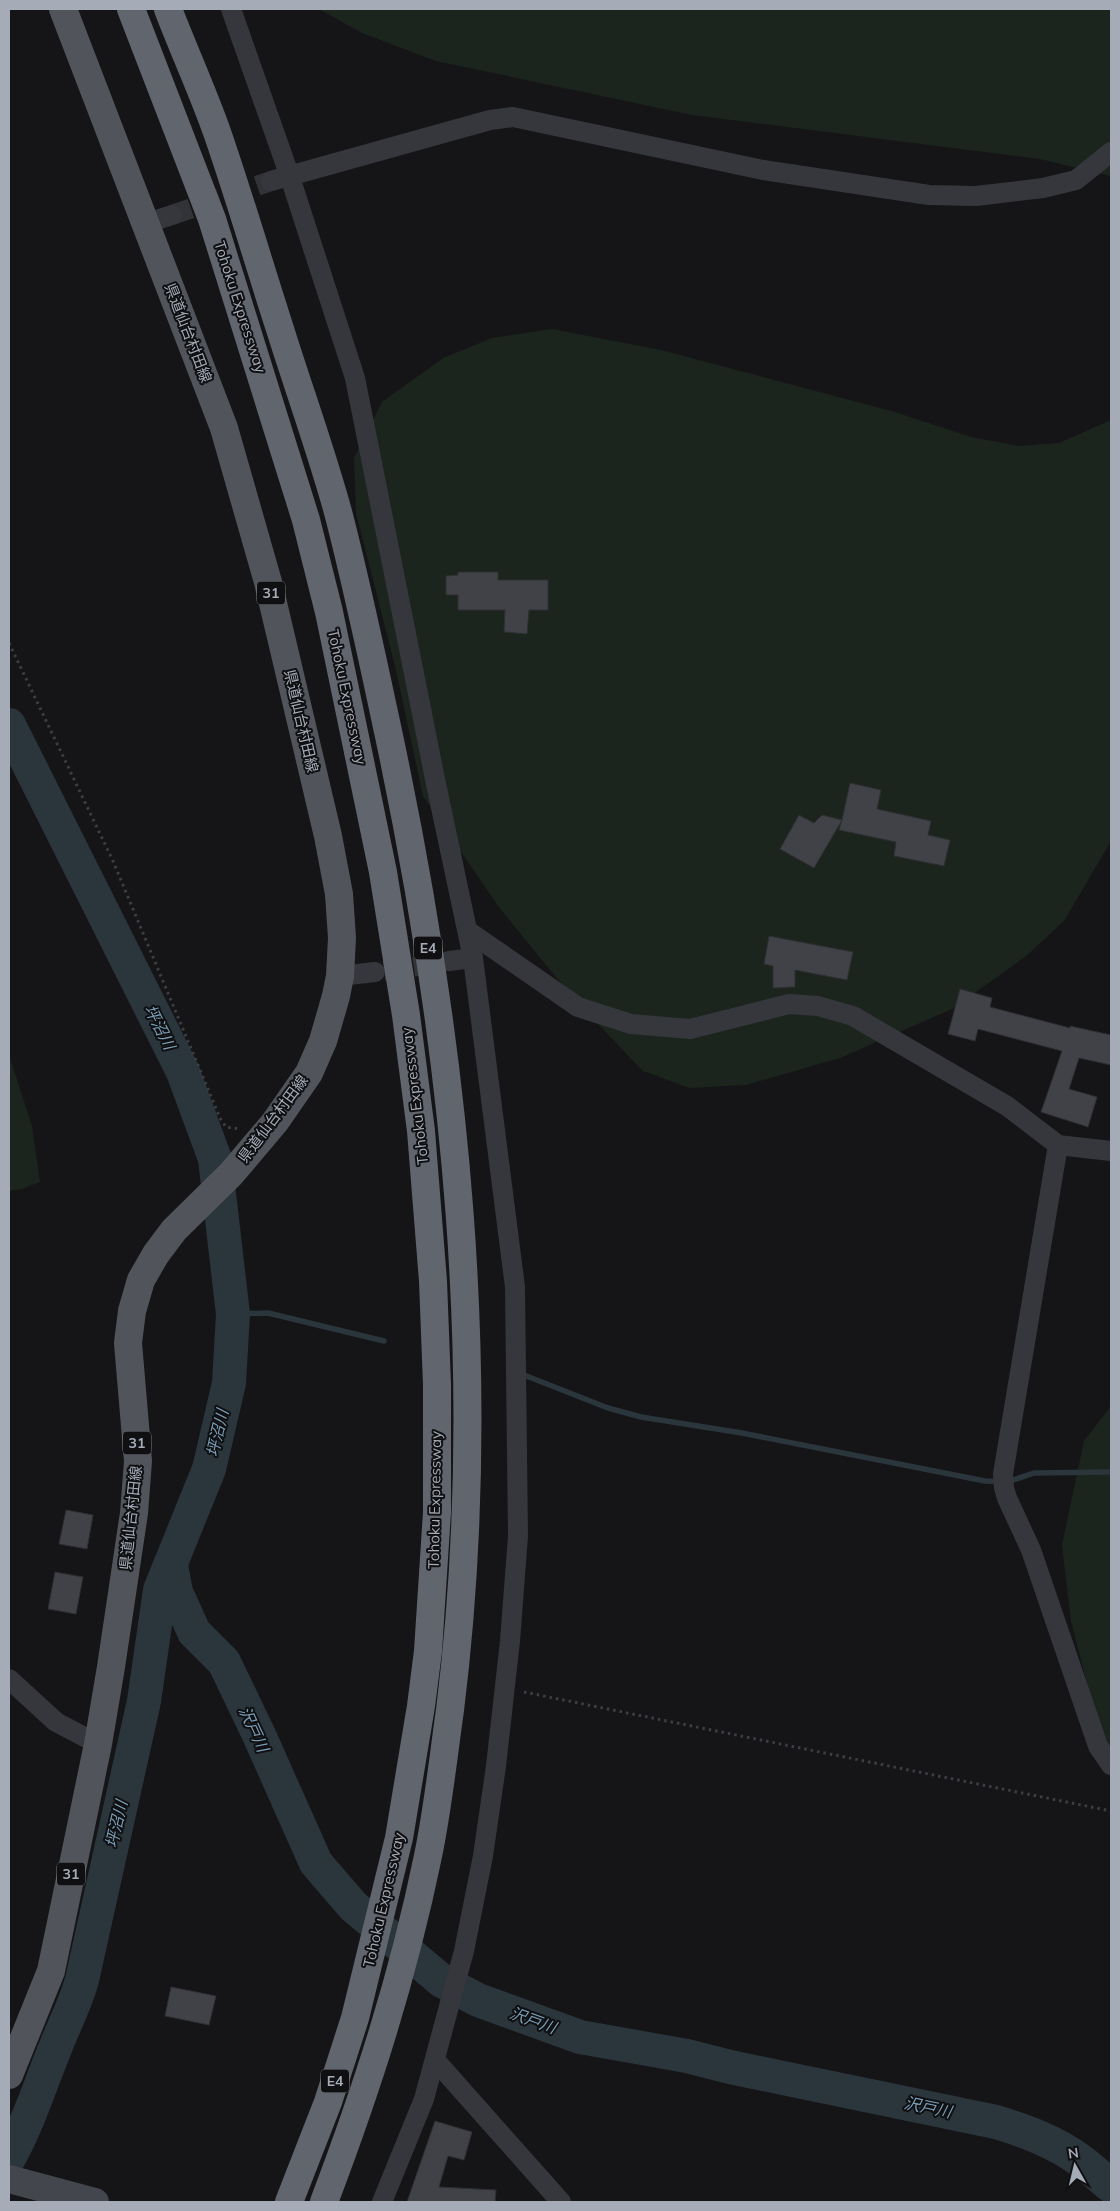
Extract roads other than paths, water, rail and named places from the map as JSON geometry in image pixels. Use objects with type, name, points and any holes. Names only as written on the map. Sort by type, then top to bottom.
[{"type":"highway","name":"Tohoku Expressway","points":[[131,9],[212,219],[306,520],[343,677],[381,863],[406,1015],[421,1131],[433,1282],[437,1386],[437,1512],[428,1651],[422,1697],[399,1838],[355,2018],[328,2102],[289,2202]]},
{"type":"highway","name":"Tohoku Expressway","points":[[168,9],[219,138],[313,427],[338,514],[367,631],[398,773],[420,895],[438,1012],[458,1180],[466,1289],[469,1390],[467,1508],[460,1627],[445,1748],[429,1851],[399,1981],[357,2116],[324,2202]]},
{"type":"main road","name":"県道仙台村田線","points":[[9,2075],[51,1971],[98,1744],[134,1513],[138,1460],[128,1343],[132,1311],[141,1280],[156,1254],[174,1230],[231,1174],[275,1122],[309,1073],[323,1041],[340,976],[342,938],[339,894],[328,836],[268,582],[224,428],[63,9]]},
{"type":"main road","points":[[10,2179],[95,2202]]},
{"type":"street","points":[[231,9],[280,178],[355,378],[436,784],[473,958],[515,1287],[518,1536],[496,1766],[483,1856],[464,1951],[424,2099],[382,2202]]},
{"type":"street","points":[[280,178],[490,120],[513,117],[763,170],[929,195],[976,196],[1044,188],[1076,180],[1111,152]]},
{"type":"street","points":[[147,224],[172,215]]},
{"type":"street","points":[[468,931],[578,1007],[631,1024],[690,1029],[789,1004],[818,1006],[853,1016],[1007,1106],[1058,1145],[1111,1151]]},
{"type":"street","points":[[449,962],[473,958]]},
{"type":"street","points":[[340,976],[374,972]]},
{"type":"street","points":[[1058,1145],[1004,1481],[1031,1550],[1098,1746],[1111,1765]]},
{"type":"street","points":[[9,1680],[56,1722],[98,1744]]},
{"type":"street","points":[[435,2060],[561,2202]]},
{"type":"waterway","name":"坪沼川","points":[[9,725],[183,1072],[215,1159],[233,1314],[229,1383],[209,1469],[160,1590],[144,1701],[82,1980],[28,2119],[9,2158]]},
{"type":"waterway","points":[[233,1314],[268,1313],[384,1341]]},
{"type":"waterway","points":[[524,1375],[608,1408],[641,1417],[742,1433],[985,1481],[1007,1482],[1034,1473],[1111,1472]]},
{"type":"waterway","name":"沢戸川","points":[[171,1565],[176,1592],[194,1632],[224,1662],[316,1863],[353,1906],[442,1981],[478,2000],[580,2037],[687,2056],[730,2067],[996,2122],[1029,2133],[1061,2148],[1085,2164],[1111,2186]]},
{"type":"tunnel","points":[[172,215],[271,181]]},
{"type":"tunnel","points":[[384,971],[445,962]]}]
